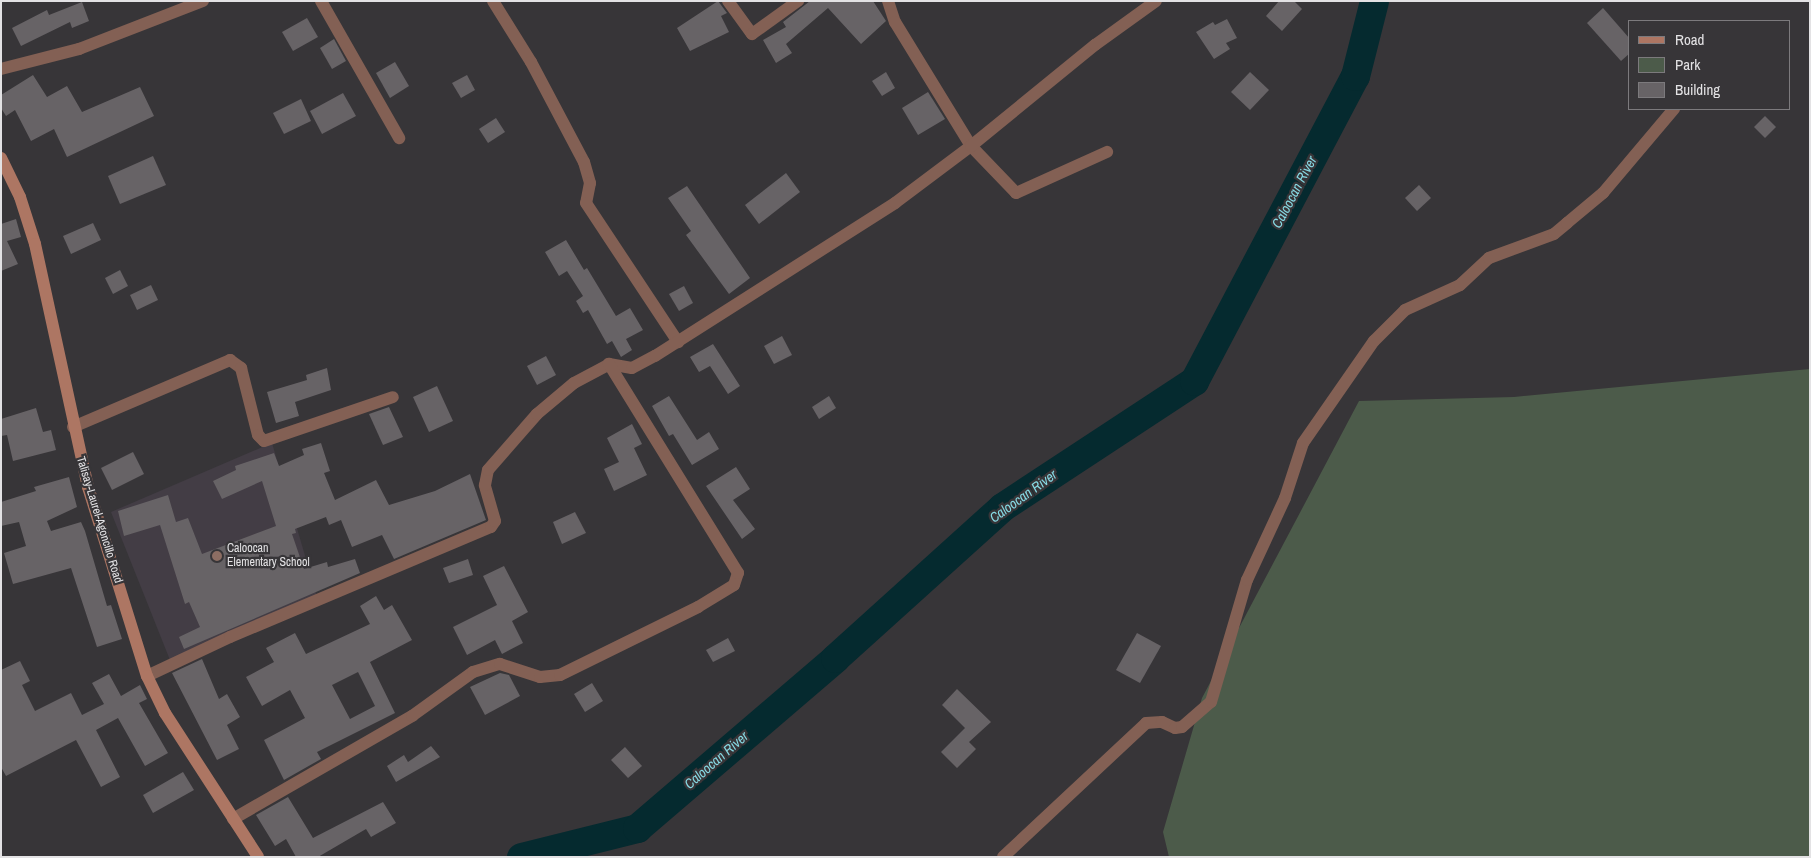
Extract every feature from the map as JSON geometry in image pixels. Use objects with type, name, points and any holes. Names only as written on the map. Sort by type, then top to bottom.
[{"type":"main road","name":"Talisay-Laurel-Agoncillo Road","points":[[1,158],[20,197],[35,244],[73,427],[88,487],[147,676],[165,713],[258,857]]},
{"type":"street","points":[[1,69],[79,49],[203,1]]},
{"type":"street","points":[[321,1],[399,138]]},
{"type":"street","points":[[493,1],[531,62],[584,162],[590,183],[585,195],[586,203],[678,342]]},
{"type":"street","points":[[728,1],[752,34],[798,1]]},
{"type":"street","points":[[888,1],[895,22],[970,146],[1016,193],[1107,152]]},
{"type":"street","points":[[147,676],[230,636],[491,527],[495,521],[485,485],[488,470],[537,414],[574,383],[609,364],[632,368],[678,342],[895,203],[970,146],[1095,45],[1156,1]]},
{"type":"street","points":[[1003,857],[1146,723],[1162,722],[1175,728],[1182,727],[1211,702],[1247,580],[1285,498],[1303,443],[1374,341],[1405,310],[1460,285],[1489,258],[1554,234],[1603,193],[1673,110]]},
{"type":"street","points":[[73,427],[230,360],[241,368],[258,435],[264,441],[393,397]]},
{"type":"street","points":[[233,819],[412,716],[473,672],[500,664],[540,677],[560,675],[689,612],[734,585],[738,573],[609,364]]},
{"type":"shaded area","name":"Caloocan Elementary School","points":[[272,443],[318,600],[170,660],[111,512]]},
{"type":"green space","points":[[1810,369],[1810,857],[1169,857],[1163,832],[1202,698],[1359,401],[1514,397]]},
{"type":"building","points":[[718,1],[727,13],[721,16],[729,32],[690,51],[677,28]]},
{"type":"building","points":[[810,1],[873,1],[886,21],[861,44],[828,8],[786,44],[792,53],[776,63],[763,40],[786,27],[783,22]]},
{"type":"building","points":[[1279,1],[1294,1],[1302,9],[1282,31],[1266,16]]},
{"type":"building","points":[[82,2],[89,21],[72,28],[70,22],[21,46],[12,28],[47,10],[49,15]]},
{"type":"building","points":[[1603,8],[1628,37],[1628,55],[1621,61],[1587,23]]},
{"type":"building","points":[[307,18],[318,37],[293,51],[282,32]]},
{"type":"building","points":[[1227,19],[1237,38],[1226,43],[1230,49],[1214,59],[1196,32],[1213,22],[1215,25]]},
{"type":"building","points":[[334,39],[346,61],[332,69],[320,48]]},
{"type":"building","points":[[395,62],[409,86],[390,98],[376,73]]},
{"type":"building","points":[[886,72],[895,88],[882,96],[872,81]]},
{"type":"building","points":[[1250,72],[1269,90],[1250,110],[1231,92]]},
{"type":"building","points":[[33,75],[47,97],[67,86],[82,112],[140,87],[154,116],[67,157],[54,129],[31,141],[15,110],[6,116],[1,108],[1,95]]},
{"type":"building","points":[[467,75],[475,90],[461,98],[452,83]]},
{"type":"building","points":[[928,92],[945,119],[918,135],[902,108]]},
{"type":"building","points":[[343,93],[356,116],[322,134],[310,111]]},
{"type":"building","points":[[301,99],[311,121],[284,134],[273,113]]},
{"type":"building","points":[[1765,116],[1776,127],[1765,138],[1754,127]]},
{"type":"building","points":[[496,118],[505,132],[488,143],[479,129]]},
{"type":"building","points":[[153,156],[166,185],[120,204],[108,176]]},
{"type":"building","points":[[786,173],[800,192],[759,224],[745,205]]},
{"type":"building","points":[[1419,185],[1431,198],[1417,211],[1405,198]]},
{"type":"building","points":[[687,186],[750,278],[729,294],[686,235],[691,231],[668,198]]},
{"type":"building","points":[[16,219],[21,237],[7,241],[18,264],[1,271],[1,224]]},
{"type":"building","points":[[93,223],[101,240],[71,254],[63,236]]},
{"type":"building","points":[[566,240],[584,270],[587,268],[616,316],[630,308],[643,330],[626,339],[632,350],[621,357],[612,341],[607,344],[588,310],[583,313],[576,301],[583,296],[567,271],[559,276],[545,252]]},
{"type":"building","points":[[120,270],[128,286],[113,294],[105,278]]},
{"type":"building","points":[[151,285],[158,300],[137,310],[130,295]]},
{"type":"building","points":[[684,286],[693,303],[679,311],[669,294]]},
{"type":"building","points":[[782,336],[792,355],[774,364],[764,346]]},
{"type":"building","points":[[713,344],[740,386],[728,394],[710,366],[699,372],[690,357]]},
{"type":"building","points":[[546,356],[556,375],[537,385],[527,366]]},
{"type":"building","points":[[327,368],[331,390],[295,402],[299,416],[276,423],[267,392],[307,380],[306,375]]},
{"type":"building","points":[[437,386],[453,421],[429,432],[413,397]]},
{"type":"building","points":[[669,396],[697,440],[709,432],[719,449],[692,465],[673,434],[669,436],[652,406]]},
{"type":"building","points":[[829,396],[836,408],[819,419],[812,407]]},
{"type":"building","points":[[389,407],[403,437],[383,445],[369,414]]},
{"type":"building","points":[[36,408],[43,432],[51,430],[56,450],[13,461],[7,435],[1,436],[1,419]]},
{"type":"building","points":[[632,424],[642,444],[634,448],[647,475],[614,491],[604,469],[619,462],[607,438]]},
{"type":"building","points":[[321,443],[330,471],[324,473],[335,500],[376,480],[389,505],[435,491],[470,474],[486,520],[394,559],[382,535],[352,547],[341,520],[329,525],[326,517],[295,529],[296,533],[292,534],[304,569],[327,562],[328,567],[355,559],[360,573],[184,649],[179,637],[200,627],[189,602],[185,604],[160,525],[124,536],[118,511],[168,495],[176,522],[188,518],[202,554],[276,526],[262,481],[222,499],[213,481],[236,470],[235,466],[274,453],[279,466],[304,455],[302,449]]},
{"type":"building","points":[[133,452],[144,474],[112,490],[101,468]]},
{"type":"building","points":[[736,467],[750,489],[733,500],[755,529],[742,539],[706,486]]},
{"type":"building","points":[[69,477],[77,507],[47,521],[51,531],[81,522],[85,531],[107,606],[111,605],[122,639],[97,647],[71,568],[13,584],[4,553],[26,546],[19,522],[1,526],[1,502],[36,491],[34,487]]},
{"type":"building","points":[[575,512],[586,533],[562,544],[553,522]]},
{"type":"building","points":[[468,559],[473,575],[449,583],[443,568]]},
{"type":"building","points":[[504,566],[528,612],[512,621],[523,643],[502,654],[495,640],[467,655],[453,627],[497,605],[483,576]]},
{"type":"building","points":[[376,596],[384,610],[392,605],[412,640],[370,662],[395,713],[317,752],[321,759],[284,780],[264,740],[305,718],[290,690],[262,706],[246,677],[274,662],[266,648],[295,633],[306,654],[370,624],[360,606]],"holes":[[[358,672],[375,706],[350,719],[332,685]]]},
{"type":"building","points":[[1137,633],[1161,646],[1140,683],[1116,670]]},
{"type":"building","points":[[728,638],[735,651],[713,662],[706,650]]},
{"type":"building","points":[[202,659],[219,699],[227,694],[240,717],[227,725],[239,749],[217,760],[172,673]]},
{"type":"building","points":[[20,661],[30,681],[22,685],[35,711],[71,693],[82,715],[104,704],[92,683],[109,674],[121,696],[140,685],[147,699],[139,703],[168,753],[145,766],[118,718],[96,730],[120,777],[101,787],[76,740],[6,776],[1,767],[1,670]]},
{"type":"building","points":[[500,673],[509,675],[520,696],[485,715],[470,687]]},
{"type":"building","points":[[592,683],[603,701],[585,712],[574,694]]},
{"type":"building","points":[[957,689],[991,722],[969,742],[976,749],[957,768],[941,752],[965,728],[942,705]]},
{"type":"building","points":[[431,746],[440,757],[396,782],[387,766],[404,755],[408,762]]},
{"type":"building","points":[[625,747],[642,766],[628,778],[611,760]]},
{"type":"building","points":[[183,772],[194,790],[153,813],[143,795]]},
{"type":"building","points":[[288,797],[313,838],[383,802],[396,823],[371,837],[366,829],[318,857],[296,857],[286,839],[275,846],[256,815]]},
{"type":"waterway","name":"Caloocan River","points":[[521,857],[637,828],[835,658],[1002,507],[1194,381],[1355,76],[1374,1]]},
{"type":"place","name":"Caloocan Elementary School","points":[[217,556]]}]
